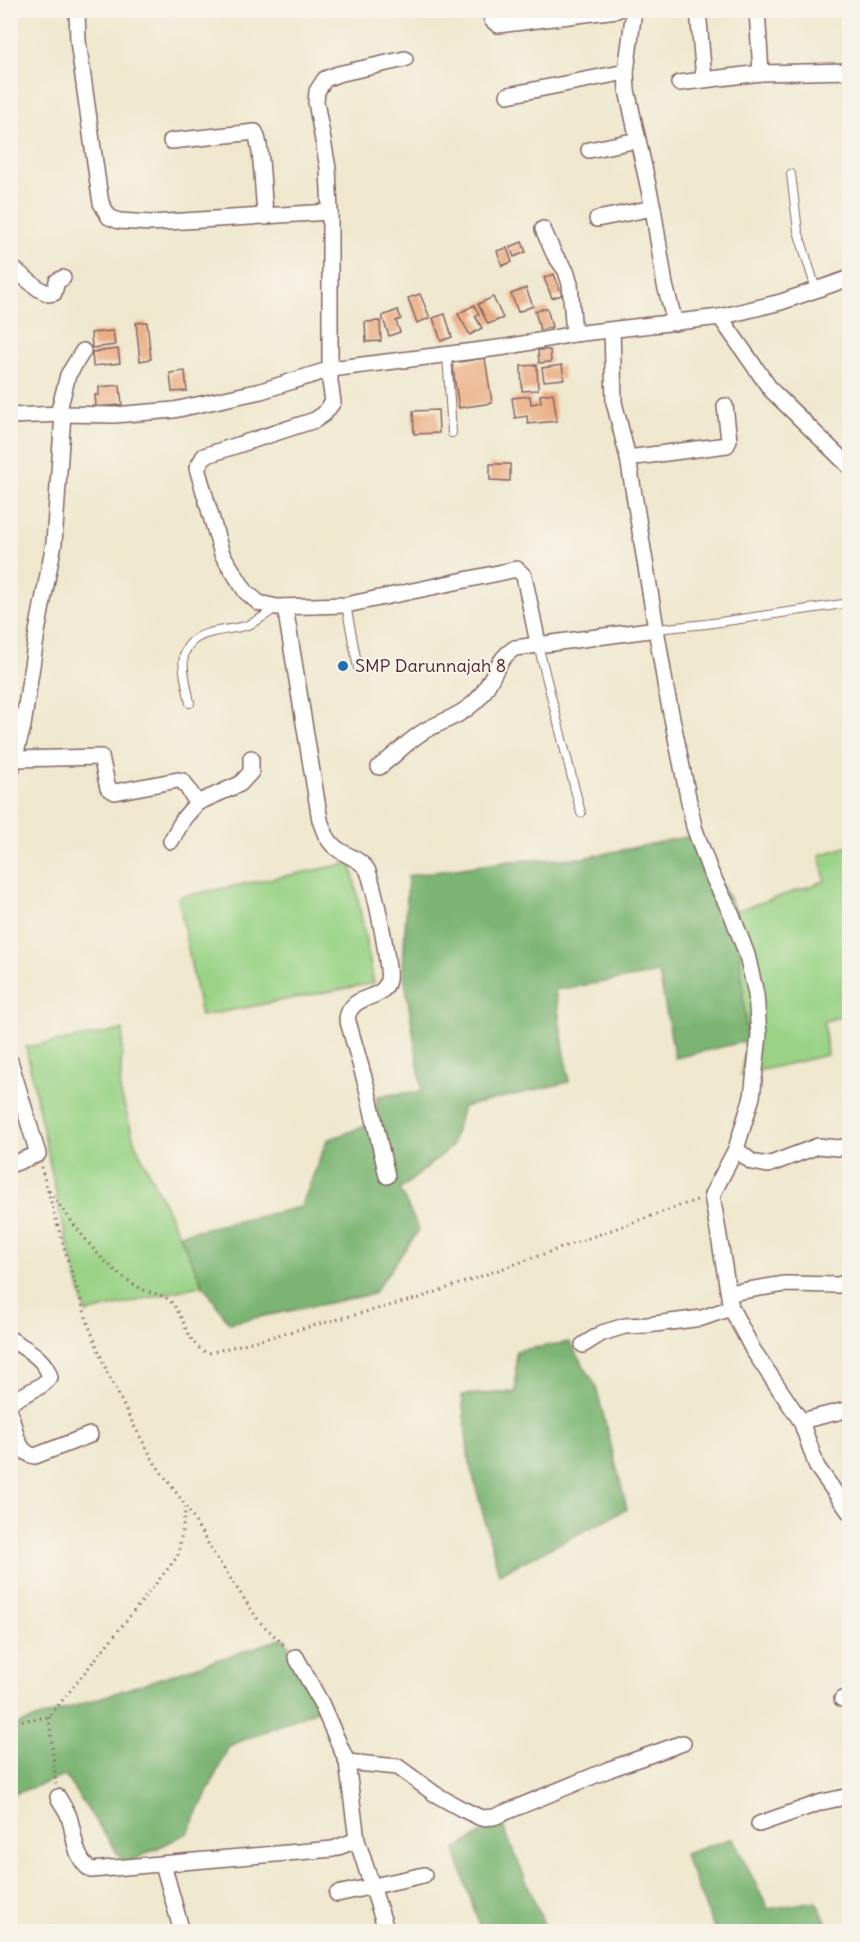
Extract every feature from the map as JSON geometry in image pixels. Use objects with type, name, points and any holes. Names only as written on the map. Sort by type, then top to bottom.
[{"type":"street","points":[[78,10],[78,41],[98,184],[101,203],[109,217],[119,221],[151,223],[330,212]]},
{"type":"street","points":[[490,10],[492,20],[498,25],[617,10]]},
{"type":"street","points":[[634,10],[626,72],[627,90],[653,208],[665,285],[675,323]]},
{"type":"street","points":[[698,10],[704,79]]},
{"type":"street","points":[[757,10],[761,73]]},
{"type":"street","points":[[405,59],[338,74],[325,79],[317,91],[316,105],[328,168],[330,381],[333,402],[324,414],[315,420],[204,456],[197,468],[222,554],[252,599],[259,603],[281,607],[346,605],[517,569],[524,576],[538,643]]},
{"type":"street","points":[[679,83],[761,73],[849,71]]},
{"type":"street","points":[[508,95],[626,72]]},
{"type":"street","points":[[171,141],[255,132],[260,152],[266,217]]},
{"type":"street","points":[[589,150],[638,140]]},
{"type":"street","points":[[597,219],[653,208]]},
{"type":"street","points":[[543,229],[554,254],[566,271],[570,284],[574,334]]},
{"type":"street","points":[[10,266],[34,286],[49,294],[54,293],[57,281],[63,278]]},
{"type":"street","points":[[10,416],[114,415],[174,410],[261,391],[331,369],[506,347],[574,334],[720,317],[782,302],[849,278]]},
{"type":"street","points":[[720,317],[771,390],[849,467]]},
{"type":"street","points":[[612,330],[614,402],[628,458],[666,689],[694,827],[710,871],[732,915],[747,955],[756,994],[759,1035],[752,1097],[736,1149],[712,1195],[731,1308],[753,1350],[801,1421],[817,1467],[849,1513]]},
{"type":"street","points":[[10,775],[23,726],[37,632],[54,543],[60,414],[68,375],[83,351]]},
{"type":"street","points":[[628,458],[727,445],[729,440],[725,406]]},
{"type":"street","points":[[281,607],[320,820],[326,836],[338,850],[356,858],[368,870],[389,964],[388,981],[382,991],[355,1003],[349,1008],[347,1018],[367,1088],[387,1176]]},
{"type":"street","points":[[379,767],[426,730],[450,720],[476,702],[505,654],[514,648],[657,629]]},
{"type":"street","points":[[15,759],[101,756],[106,783],[111,791],[178,780],[183,781],[197,803]]},
{"type":"street","points":[[171,841],[184,818],[197,803],[240,784],[251,772],[251,758]]},
{"type":"street","points":[[10,1061],[15,1088],[38,1154],[10,1166]]},
{"type":"street","points":[[736,1149],[752,1162],[768,1165],[818,1146],[838,1148],[849,1146]]},
{"type":"street","points":[[729,1293],[785,1284],[838,1285],[849,1282]]},
{"type":"street","points":[[583,1345],[602,1334],[625,1326],[702,1318],[731,1308]]},
{"type":"street","points":[[10,1339],[38,1358],[47,1367],[50,1377],[46,1383],[20,1395],[10,1403]]},
{"type":"street","points":[[801,1421],[849,1409]]},
{"type":"street","points":[[10,1412],[20,1445],[25,1453],[30,1455],[35,1456],[90,1435]]},
{"type":"street","points":[[296,1657],[321,1703],[346,1762],[357,1840],[387,1932]]},
{"type":"street","points":[[346,1762],[398,1767],[435,1794],[481,1818],[494,1817],[610,1769],[682,1743]]},
{"type":"street","points":[[759,1824],[822,1802],[849,1796]]},
{"type":"street","points":[[58,1797],[68,1815],[76,1848],[84,1864],[97,1870],[333,1849],[357,1840]]},
{"type":"street","points":[[163,1864],[182,1932]]},
{"type":"street","points":[[337,1894],[424,1875]]},
{"type":"lane","points":[[790,174],[798,231],[816,289]]},
{"type":"lane","points":[[447,354],[453,433]]},
{"type":"lane","points":[[657,629],[849,603]]},
{"type":"lane","points":[[346,605],[358,668]]},
{"type":"lane","points":[[190,703],[184,663],[185,651],[194,641],[206,634],[246,626],[281,607]]},
{"type":"lane","points":[[538,643],[581,813]]},
{"type":"path","points":[[38,1154],[67,1258],[107,1372],[156,1465],[186,1506],[214,1554],[259,1621],[296,1657]]},
{"type":"path","points":[[49,1191],[91,1245],[116,1271],[142,1289],[167,1298],[201,1351],[210,1353],[419,1298],[712,1195]]},
{"type":"path","points":[[58,1797],[49,1718],[178,1556],[186,1506]]},
{"type":"path","points":[[10,1722],[49,1718]]},
{"type":"green space","points":[[695,835],[736,911],[747,1041],[675,1058],[659,973],[555,990],[569,1082],[463,1107],[451,1147],[400,1190],[419,1230],[373,1294],[229,1323],[203,1285],[179,1234],[301,1207],[327,1140],[376,1122],[377,1096],[422,1091],[403,967],[408,876],[511,861],[583,858]]},
{"type":"green space","points":[[849,846],[849,1015],[824,1021],[827,1055],[741,1075],[747,1041],[736,911],[825,881],[820,855]]},
{"type":"green space","points":[[351,863],[374,983],[201,1016],[178,897]]},
{"type":"green space","points":[[123,1030],[120,1091],[135,1143],[203,1285],[86,1313],[60,1213],[26,1047]]},
{"type":"green space","points":[[569,1342],[596,1386],[627,1509],[499,1574],[469,1461],[462,1395],[516,1392],[516,1351]]},
{"type":"green space","points":[[284,1638],[327,1706],[229,1746],[188,1833],[125,1864],[65,1776],[11,1795],[10,1727]]},
{"type":"green space","points":[[501,1821],[547,1931],[481,1931],[455,1850]]},
{"type":"green space","points":[[733,1838],[768,1909],[816,1901],[831,1931],[715,1931],[684,1854]]},
{"type":"building","points":[[522,242],[526,252],[514,257],[510,247]]},
{"type":"building","points":[[507,248],[512,262],[502,266],[497,251]]},
{"type":"building","points":[[554,274],[562,295],[552,298],[544,278]]},
{"type":"building","points":[[526,288],[533,306],[518,312],[511,294]]},
{"type":"building","points":[[420,294],[430,318],[417,323],[408,298]]},
{"type":"building","points":[[493,297],[503,318],[488,324],[478,304]]},
{"type":"building","points":[[474,305],[479,314],[475,316],[482,328],[470,335],[458,314]]},
{"type":"building","points":[[547,308],[552,327],[540,330],[535,311]]},
{"type":"building","points":[[398,310],[401,319],[396,321],[400,332],[389,336],[382,316]]},
{"type":"building","points":[[445,314],[452,337],[441,341],[433,318]]},
{"type":"building","points":[[380,321],[381,341],[366,342],[365,322]]},
{"type":"building","points":[[147,322],[151,359],[140,361],[136,323]]},
{"type":"building","points":[[113,331],[115,345],[92,348],[91,333]]},
{"type":"building","points":[[118,349],[120,363],[93,366],[92,352]]},
{"type":"building","points":[[538,350],[550,350],[551,362],[539,363]]},
{"type":"building","points":[[485,358],[492,403],[459,408],[452,363]]},
{"type":"building","points":[[537,365],[538,390],[522,391],[521,366]]},
{"type":"building","points":[[562,365],[564,379],[544,381],[542,368]]},
{"type":"building","points":[[185,371],[187,391],[172,392],[170,373]]},
{"type":"building","points":[[120,385],[122,405],[96,407],[95,395],[99,395],[99,387]]},
{"type":"building","points":[[553,393],[557,421],[528,424],[527,416],[515,418],[512,398],[530,396],[531,404],[541,402],[540,395]]},
{"type":"building","points":[[438,410],[439,433],[414,434],[413,411]]},
{"type":"building","points":[[490,464],[510,464],[510,481],[490,480]]},
{"type":"place","name":"SMP Darunnajah 8","points":[[343,666]]}]
